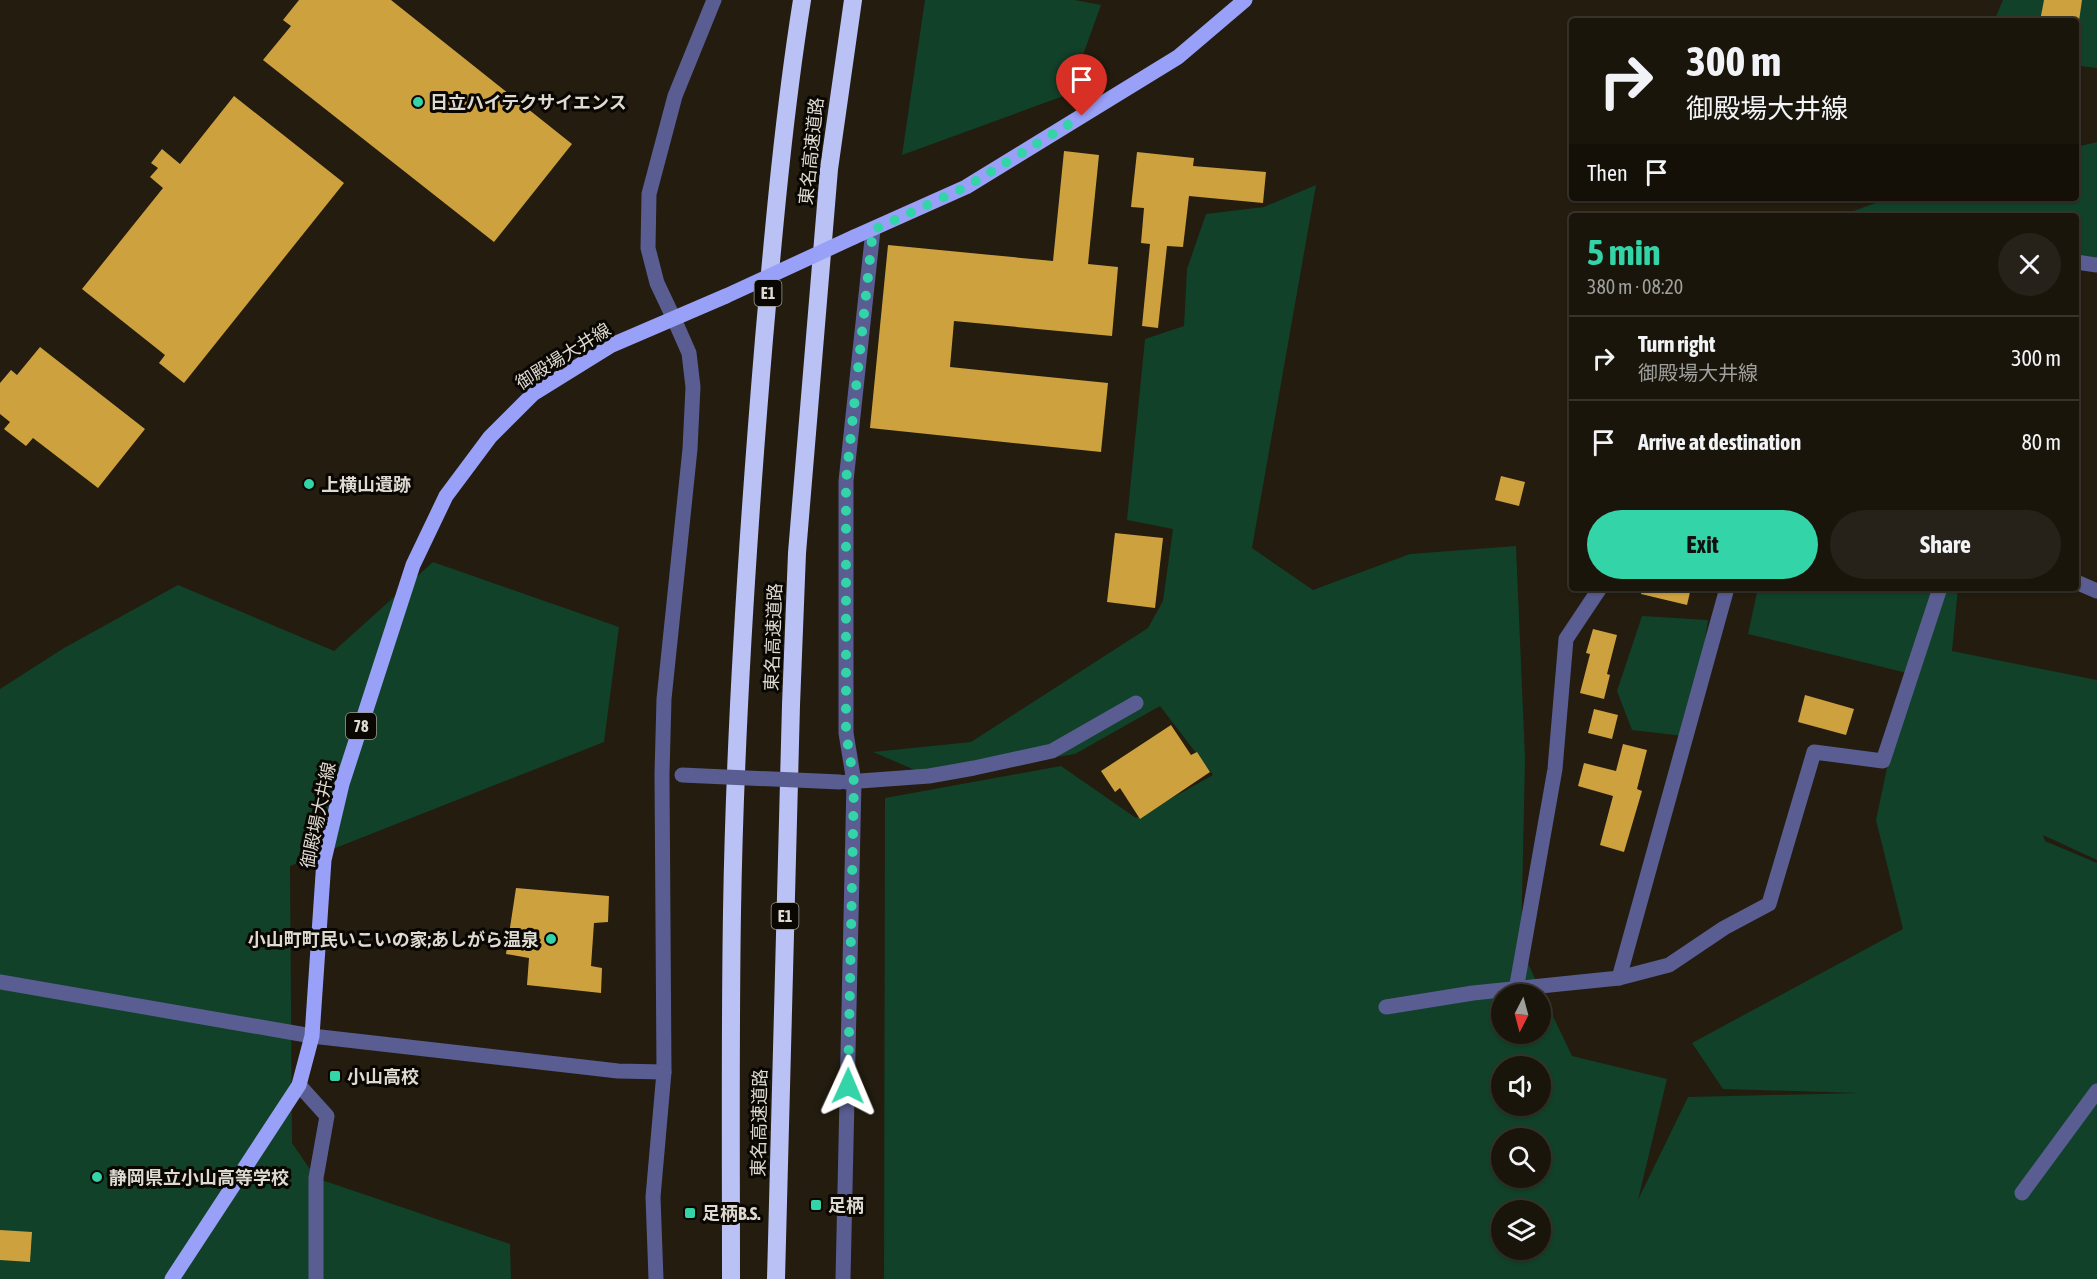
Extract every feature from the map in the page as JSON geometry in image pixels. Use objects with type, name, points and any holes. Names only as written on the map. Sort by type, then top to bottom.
[{"type":"highway","name":"東名高速道路","points":[[731,1279],[732,912],[746,587],[776,199],[802,0]]},
{"type":"highway","name":"東名高速道路","points":[[776,1279],[797,553],[829,169],[853,0]]},
{"type":"main road","name":"御殿場大井線","points":[[172,1279],[299,1085],[312,1036],[324,860],[342,784],[413,565],[446,496],[490,437],[532,394],[612,345],[966,187],[1178,57],[1245,0]]},
{"type":"street","points":[[656,1279],[654,1197],[664,1072],[662,774],[664,699],[690,449],[693,387],[689,353],[657,283],[648,248],[649,194],[675,96],[714,0]]},
{"type":"street","points":[[843,1279],[847,782],[846,481],[873,230]]},
{"type":"street","points":[[2079,262],[2097,265]]},
{"type":"street","points":[[2079,583],[2097,591]]},
{"type":"street","points":[[1517,984],[1555,769],[1566,639],[1598,591]]},
{"type":"street","points":[[1619,978],[1726,591]]},
{"type":"street","points":[[1551,986],[1619,978],[1669,965],[1724,928],[1769,904],[1814,752],[1883,760],[1939,591]]},
{"type":"street","points":[[662,774],[847,782],[929,776],[1052,751],[1136,703]]},
{"type":"street","points":[[0,982],[312,1036],[618,1071],[664,1072]]},
{"type":"street","points":[[1386,1007],[1491,992]]},
{"type":"street","points":[[299,1085],[327,1116],[316,1178],[316,1279]]},
{"type":"street","points":[[2022,1192],[2097,1091]]},
{"type":"green space","points":[[925,0],[1075,0],[1101,5],[1069,94],[902,155]]},
{"type":"green space","points":[[2003,0],[2097,0],[2097,68],[2081,66],[2079,69],[2079,18],[1995,18]]},
{"type":"green space","points":[[2097,142],[2097,266],[2079,264],[2079,213],[1848,213],[1881,201],[2079,201],[2079,146]]},
{"type":"green space","points":[[1316,185],[1252,548],[1313,590],[1410,554],[1516,546],[1525,759],[1521,949],[1538,984],[1491,984],[1491,1044],[1551,1044],[1551,1012],[1572,1056],[1667,1079],[1638,1200],[1688,1097],[1859,1093],[1723,1089],[1692,1043],[1903,929],[1876,820],[1907,673],[1748,634],[1757,591],[1958,591],[1952,651],[2097,680],[2097,860],[2043,835],[2045,841],[2097,863],[2097,1279],[884,1279],[885,798],[1061,766],[1136,818],[1213,775],[1160,706],[1075,754],[929,776],[873,752],[971,742],[1148,628],[1163,601],[1173,529],[1127,520],[1145,339],[1184,326],[1187,269],[1206,214],[1264,207]]},
{"type":"green space","points":[[433,562],[619,627],[604,742],[290,866],[292,1143],[316,1178],[510,1244],[511,1279],[0,1279],[0,689],[64,648],[178,585],[334,651]]},
{"type":"green space","points":[[1642,616],[1708,620],[1694,712],[1683,736],[1632,730],[1617,691]]},
{"type":"building","name":"日立ハイテクサイエンス","points":[[299,0],[391,0],[572,144],[494,242],[263,60],[291,26],[283,20]]},
{"type":"building","points":[[2044,0],[2082,0],[2079,21],[2079,18],[2041,18]]},
{"type":"building","points":[[234,96],[344,183],[184,383],[159,363],[165,355],[82,289],[163,188],[150,177],[158,168],[151,163],[162,149],[180,164]]},
{"type":"building","points":[[1064,151],[1099,155],[1088,264],[1118,267],[1112,336],[954,321],[950,367],[1108,383],[1101,452],[870,428],[888,245],[1053,261]]},
{"type":"building","points":[[1137,152],[1194,158],[1193,166],[1266,172],[1263,203],[1189,196],[1183,247],[1167,246],[1158,328],[1142,326],[1150,244],[1141,243],[1144,208],[1131,207]]},
{"type":"building","points":[[40,347],[145,429],[98,488],[33,438],[26,446],[4,429],[10,422],[0,414],[0,383],[11,370],[17,375]]},
{"type":"building","points":[[1501,476],[1525,482],[1519,506],[1495,500]]},
{"type":"building","points":[[1115,533],[1163,538],[1155,608],[1107,602]]},
{"type":"building","points":[[1642,591],[1690,591],[1687,605],[1641,594]]},
{"type":"building","points":[[1593,629],[1617,635],[1607,674],[1610,675],[1604,699],[1580,693],[1590,654],[1586,653]]},
{"type":"building","points":[[1805,695],[1854,709],[1846,735],[1798,722]]},
{"type":"building","points":[[1594,709],[1618,715],[1612,739],[1588,733]]},
{"type":"building","points":[[1171,725],[1191,755],[1197,752],[1210,772],[1140,819],[1120,788],[1115,792],[1101,771]]},
{"type":"building","points":[[1623,744],[1647,750],[1637,789],[1642,791],[1624,852],[1600,845],[1613,796],[1578,786],[1584,763],[1616,771]]},
{"type":"building","name":"小山町町民いこいの家;あしがら温泉","points":[[516,888],[609,896],[608,922],[594,923],[591,966],[602,968],[601,993],[527,985],[529,958],[506,954]]},
{"type":"building","points":[[0,1230],[32,1232],[30,1262],[0,1260]]},
{"type":"place","name":"日立ハイテクサイエンス","points":[[418,102]]},
{"type":"place","name":"上横山遺跡","points":[[309,484]]},
{"type":"place","name":"小山町町民いこいの家;あしがら温泉","points":[[551,939]]},
{"type":"place","name":"小山高校","points":[[335,1076]]},
{"type":"place","name":"静岡県立小山高等学校","points":[[97,1177]]},
{"type":"place","name":"足柄","points":[[816,1205]]},
{"type":"place","name":"足柄B.S.","points":[[690,1213]]},
{"type":"route","points":[[848,1086],[854,782],[846,733],[846,481],[873,230],[966,187],[1082,116]]}]
